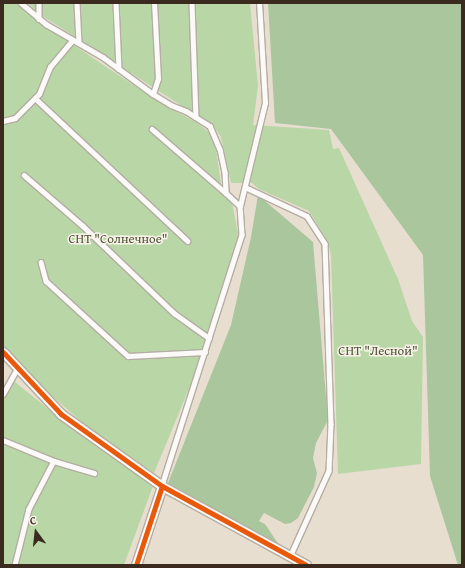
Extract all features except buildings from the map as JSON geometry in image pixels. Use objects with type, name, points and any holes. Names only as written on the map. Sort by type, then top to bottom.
[{"type":"street","points":[[3,352],[61,414],[162,486],[306,565]]},
{"type":"street","points":[[136,565],[162,486]]},
{"type":"lane","points":[[20,3],[40,19],[119,69],[153,94],[210,126],[220,149],[225,172],[226,193]]},
{"type":"lane","points":[[39,3],[40,19]]},
{"type":"lane","points":[[77,3],[79,43]]},
{"type":"lane","points":[[116,3],[119,69]]},
{"type":"lane","points":[[153,94],[158,79],[154,3]]},
{"type":"lane","points":[[192,3],[196,117]]},
{"type":"lane","points":[[162,486],[242,235],[240,206],[265,103],[259,3]]},
{"type":"lane","points":[[3,121],[15,118],[39,94],[50,67],[72,40]]},
{"type":"lane","points":[[35,98],[188,241]]},
{"type":"lane","points":[[152,128],[240,206]]},
{"type":"lane","points":[[24,175],[83,226],[174,313],[209,338]]},
{"type":"lane","points":[[244,187],[307,216],[325,244],[331,424],[329,471],[290,557]]},
{"type":"lane","points":[[41,262],[46,281],[128,356],[205,352]]},
{"type":"lane","points":[[3,394],[18,367]]},
{"type":"lane","points":[[3,440],[54,461],[94,473]]},
{"type":"lane","points":[[15,565],[29,509],[54,461]]},
{"type":"green space","name":"СНТ \"Солнечное\"","points":[[3,3],[16,3],[41,23],[160,103],[196,122],[210,133],[215,142],[221,184],[225,197],[232,203],[239,238],[208,343],[154,473],[85,425],[16,364],[3,349]]},
{"type":"green space","name":"СНТ \"Лесной\"","points":[[28,3],[250,3],[258,86],[253,125],[329,130],[333,149],[339,148],[398,279],[412,321],[423,337],[421,464],[338,474],[331,255],[328,242],[309,211],[259,189],[252,183],[231,183],[221,137],[213,126],[38,13]]},
{"type":"green space","points":[[268,3],[462,3],[462,565],[458,565],[430,476],[423,255],[331,129],[275,123]]},
{"type":"green space","points":[[258,195],[313,242],[328,420],[316,443],[313,458],[317,473],[314,487],[298,518],[291,523],[285,524],[264,513],[259,521],[265,524],[279,545],[168,483],[231,325],[251,237]]},
{"type":"green space","points":[[10,378],[82,436],[153,486],[124,565],[3,565],[3,392]]},
{"type":"cycle path","points":[[3,352],[61,414],[162,486]]},
{"type":"cycle path","points":[[136,565],[162,486],[306,565]]}]
